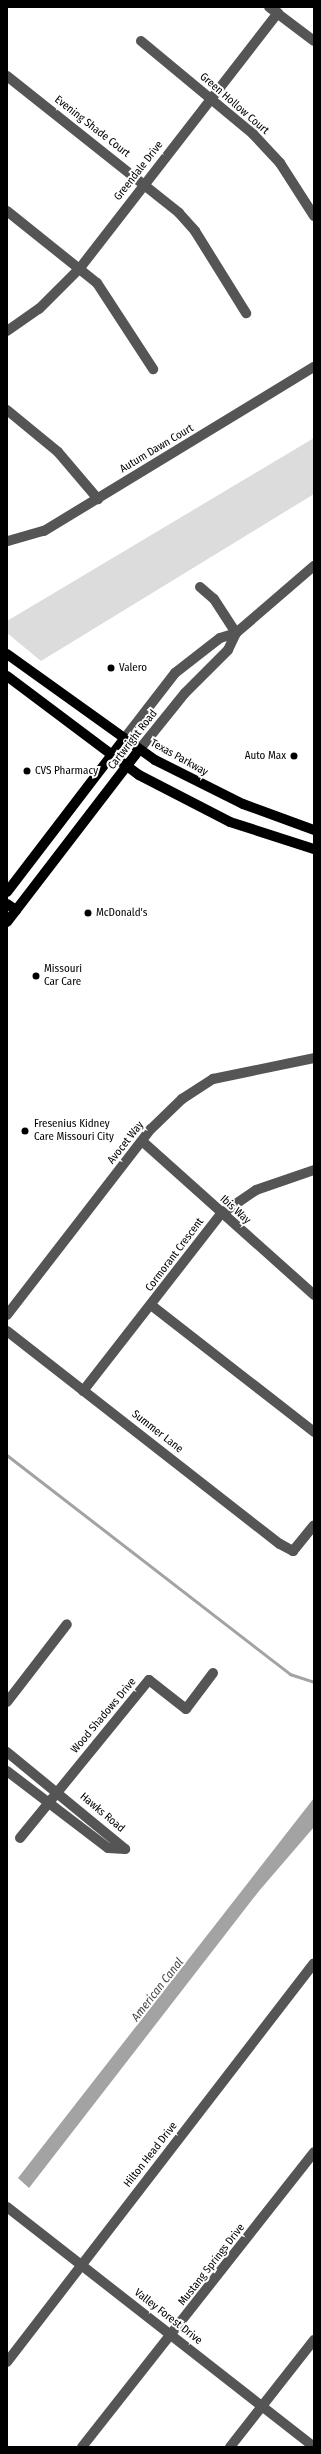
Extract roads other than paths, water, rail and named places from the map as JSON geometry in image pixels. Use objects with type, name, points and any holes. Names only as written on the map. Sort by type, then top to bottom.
[{"type":"main road","name":"Texas Parkway","points":[[7,654],[139,750],[206,787],[314,830]]},
{"type":"main road","points":[[7,676],[111,755],[186,801],[230,822],[314,849]]},
{"type":"main road","name":"Cartwright Road","points":[[7,892],[124,738]]},
{"type":"main road","name":"Cartwright Road","points":[[7,922],[139,750]]},
{"type":"main road","points":[[7,904],[16,910]]},
{"type":"street","points":[[269,7],[314,41]]},
{"type":"street","name":"Greendale Drive","points":[[7,331],[39,309],[80,268],[278,14]]},
{"type":"street","name":"Green Hollow Court","points":[[141,41],[253,134],[280,163],[314,216]]},
{"type":"street","name":"Evening Shade Court","points":[[7,76],[144,184],[195,231],[246,313]]},
{"type":"street","points":[[7,211],[97,283],[153,369]]},
{"type":"street","name":"Autum Dawn Court","points":[[8,541],[44,531],[314,367]]},
{"type":"street","points":[[7,410],[58,452],[98,499]]},
{"type":"street","name":"Cartwright Road","points":[[124,738],[175,673],[220,638],[236,633],[314,566]]},
{"type":"street","points":[[200,587],[214,599],[236,633]]},
{"type":"street","name":"Cartwright Road","points":[[139,750],[185,693],[228,650],[236,633]]},
{"type":"street","name":"Avocet Way","points":[[7,1315],[142,1141],[182,1099],[213,1079],[314,1058]]},
{"type":"street","name":"Ibis Way","points":[[142,1141],[221,1214],[314,1295]]},
{"type":"street","name":"Cormorant Crescent","points":[[82,1391],[152,1305],[221,1214],[256,1190],[314,1170]]},
{"type":"street","points":[[152,1305],[314,1432]]},
{"type":"street","name":"Summer Lane","points":[[7,1331],[82,1391],[293,1551],[314,1525]]},
{"type":"street","points":[[7,1702],[67,1624]]},
{"type":"street","name":"Wood Shadows Drive","points":[[20,1838],[56,1792],[149,1680],[186,1709],[213,1673]]},
{"type":"street","name":"Hawks Road","points":[[7,1752],[125,1849],[108,1848],[7,1771]]},
{"type":"street","name":"Hilton Head Drive","points":[[7,2362],[314,1963]]},
{"type":"street","name":"Mustang Springs Drive","points":[[82,2447],[172,2335],[314,2152]]},
{"type":"street","name":"Valley Forest Drive","points":[[7,2207],[83,2264],[314,2447]]},
{"type":"street","points":[[230,2447],[314,2340]]},
{"type":"waterway","points":[[7,1455],[290,1674],[314,1682]]},
{"type":"place","name":"Valero","points":[[111,668]]},
{"type":"place","name":"Auto Max","points":[[294,756]]},
{"type":"place","name":"CVS Pharmacy","points":[[27,771]]},
{"type":"place","name":"McDonald's","points":[[88,913]]},
{"type":"place","name":"Missouri Car Care","points":[[36,976]]},
{"type":"place","name":"Fresenius Kidney Care Missouri City","points":[[25,1131]]},
{"type":"water label","name":"American Canal","points":[[158,1990]]}]
